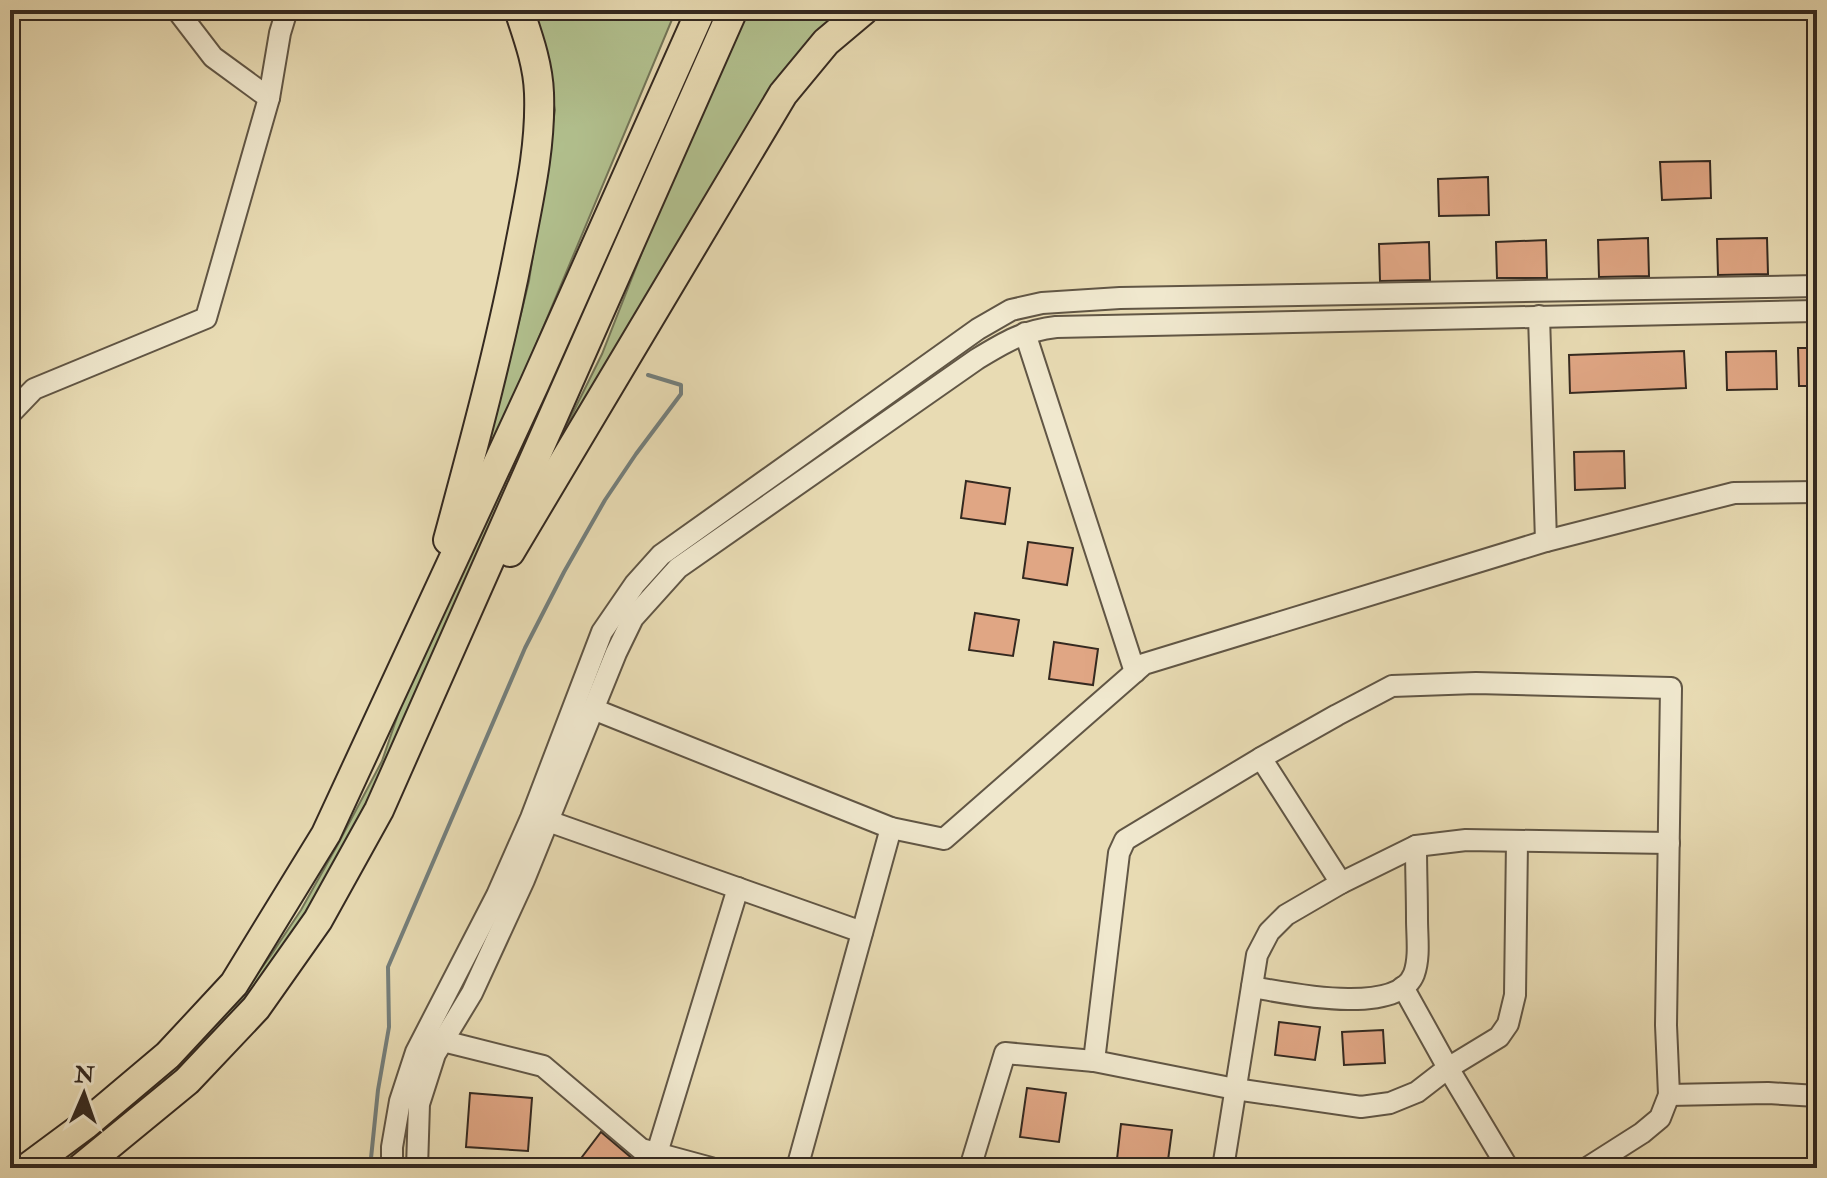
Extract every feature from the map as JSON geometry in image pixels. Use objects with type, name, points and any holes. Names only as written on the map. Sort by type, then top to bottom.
[{"type":"highway","points":[[403,669],[443,555],[479,425],[531,190],[538,136],[539,90],[531,47],[519,10]]},
{"type":"highway","points":[[27,1168],[85,1125],[168,1055],[234,984],[326,834],[534,385],[701,10]]},
{"type":"highway","points":[[81,1168],[187,1081],[256,1008],[318,920],[379,810],[733,10]]},
{"type":"highway","points":[[447,655],[783,94],[826,42],[864,10]]},
{"type":"street","points":[[179,10],[213,57],[269,98]]},
{"type":"street","points":[[10,414],[34,389],[206,318],[269,98],[287,10]]},
{"type":"street","points":[[392,1168],[392,1147],[400,1101],[416,1052],[497,895],[531,818],[602,632],[635,584],[661,555],[978,329],[1011,310],[1042,303],[1120,298],[1817,286]]},
{"type":"street","points":[[417,1168],[419,1104],[435,1054],[472,993],[524,880],[633,618],[678,568],[1008,340],[1032,330],[1056,327],[1817,311]]},
{"type":"street","points":[[1539,316],[1546,541]]},
{"type":"street","points":[[1025,333],[1135,672]]},
{"type":"street","points":[[593,709],[891,828],[944,839],[1144,664],[1546,541],[1734,493],[1817,492]]},
{"type":"street","points":[[1094,1061],[1119,853],[1125,840],[1261,758],[1392,686],[1476,683],[1671,688],[1666,1025],[1669,1095],[1660,1118],[1619,1160],[1587,1168]]},
{"type":"street","points":[[1261,758],[1341,883]]},
{"type":"street","points":[[548,821],[862,932]]},
{"type":"street","points":[[797,1168],[891,828]]},
{"type":"street","points":[[1223,1168],[1257,955],[1269,932],[1286,915],[1341,883],[1416,846],[1466,840],[1669,843]]},
{"type":"street","points":[[970,1168],[1005,1053],[1094,1061],[1235,1089],[1361,1107],[1390,1103],[1417,1092],[1448,1068],[1499,1037],[1508,1024],[1515,995],[1517,841]]},
{"type":"street","points":[[1252,987],[1314,997],[1366,1000],[1391,994],[1403,987],[1413,976],[1418,956],[1416,846]]},
{"type":"street","points":[[657,1153],[738,888]]},
{"type":"street","points":[[1403,987],[1508,1168]]},
{"type":"street","points":[[443,1041],[543,1066],[641,1149],[711,1168]]},
{"type":"street","points":[[1669,1095],[1768,1093],[1817,1096]]},
{"type":"green space","points":[[531,10],[676,10],[481,476],[529,281],[555,110],[541,40]]},
{"type":"green space","points":[[710,10],[720,10],[389,756],[329,874],[258,986],[200,1053],[75,1160],[63,1168],[49,1168],[196,1045],[237,1002],[301,910],[382,761],[406,691]]},
{"type":"green space","points":[[746,10],[848,10],[550,459],[602,354],[648,237]]},
{"type":"building","points":[[1710,161],[1711,198],[1662,200],[1660,162]]},
{"type":"building","points":[[1488,177],[1489,215],[1439,216],[1438,179]]},
{"type":"building","points":[[1648,238],[1649,276],[1599,277],[1598,240]]},
{"type":"building","points":[[1767,238],[1768,274],[1718,275],[1717,239]]},
{"type":"building","points":[[1546,240],[1547,278],[1497,278],[1496,242]]},
{"type":"building","points":[[1429,242],[1430,280],[1380,281],[1379,244]]},
{"type":"building","points":[[1798,348],[1817,348],[1817,386],[1799,386]]},
{"type":"building","points":[[1684,351],[1686,388],[1570,393],[1569,355]]},
{"type":"building","points":[[1776,351],[1777,389],[1727,390],[1726,352]]},
{"type":"building","points":[[1624,451],[1625,488],[1575,490],[1574,452]]},
{"type":"building","points":[[966,481],[1010,488],[1005,524],[961,518]]},
{"type":"building","points":[[1028,542],[1073,548],[1067,585],[1023,578]]},
{"type":"building","points":[[975,613],[1019,620],[1013,656],[969,650]]},
{"type":"building","points":[[1054,642],[1098,649],[1093,685],[1049,679]]},
{"type":"building","points":[[1279,1022],[1320,1027],[1315,1060],[1275,1055]]},
{"type":"building","points":[[1383,1030],[1385,1063],[1344,1065],[1342,1032]]},
{"type":"building","points":[[1027,1088],[1066,1093],[1059,1142],[1020,1137]]},
{"type":"building","points":[[470,1093],[532,1098],[528,1151],[466,1147]]},
{"type":"building","points":[[1121,1124],[1172,1130],[1167,1168],[1116,1168]]},
{"type":"building","points":[[601,1132],[633,1159],[658,1168],[597,1168],[582,1157]]},
{"type":"waterway","points":[[370,1168],[378,1090],[389,1027],[388,967],[525,648],[605,500],[681,394],[681,385],[648,375]]}]
